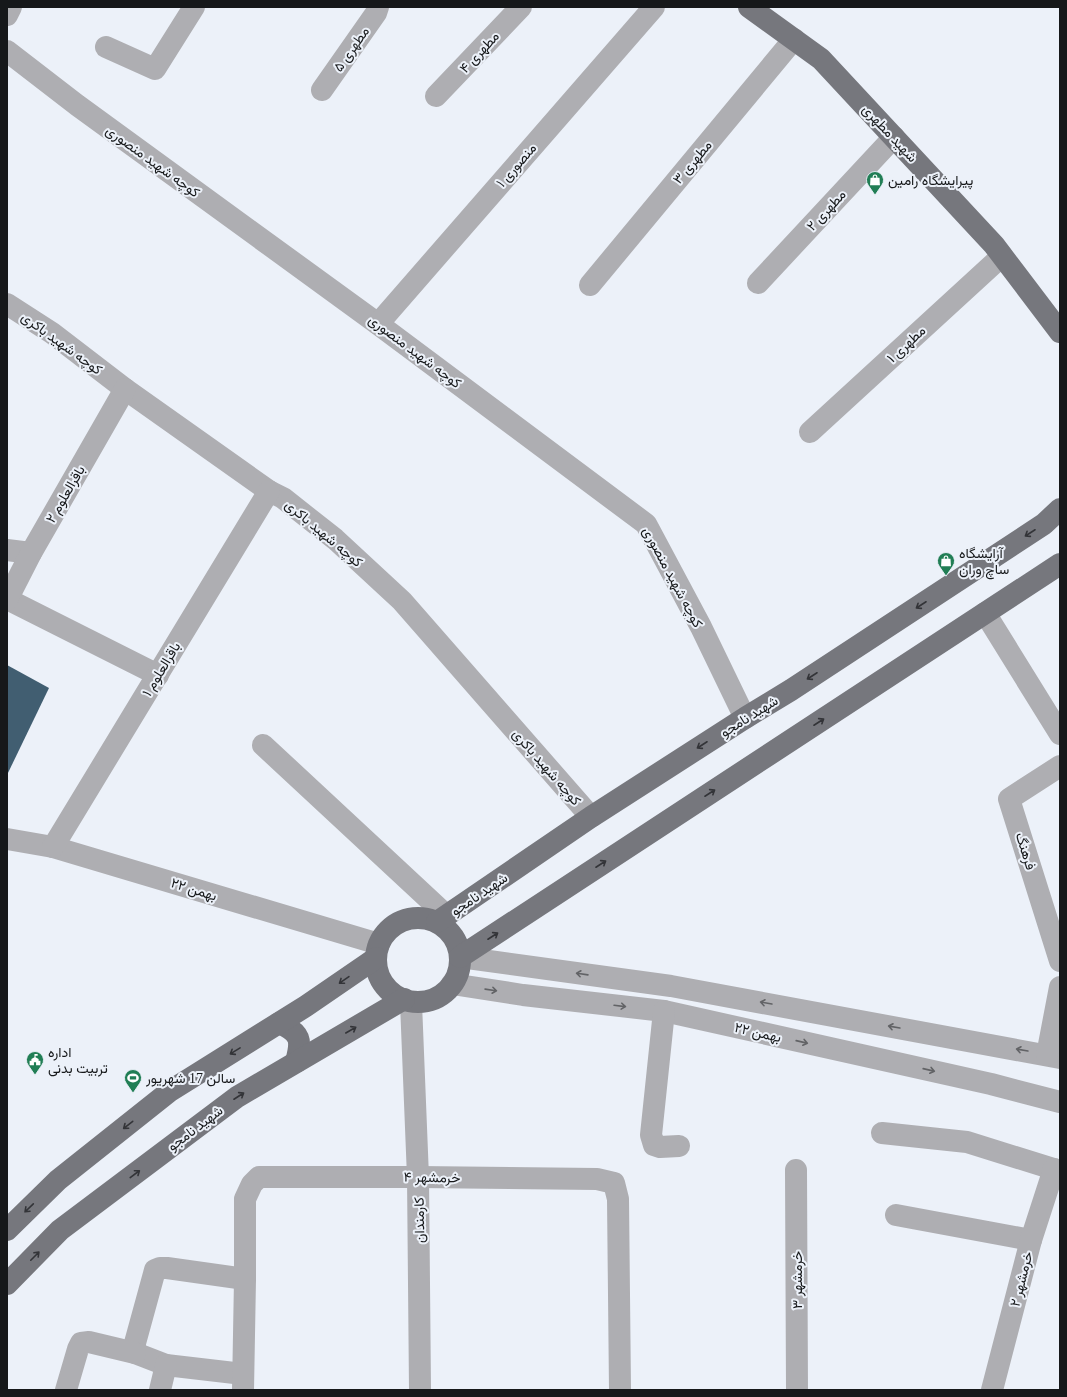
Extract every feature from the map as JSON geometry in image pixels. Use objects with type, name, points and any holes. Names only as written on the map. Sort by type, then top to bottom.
[{"type":"main road","name":"شهید مطهری","points":[[749,7],[821,59],[994,245],[1060,332]]},
{"type":"main road","name":"شهید نامجو","points":[[442,919],[591,817],[791,690],[1044,524],[1060,509]]},
{"type":"main road","points":[[460,957],[1060,564]]},
{"type":"main road","points":[[410,918],[442,919],[456,943],[460,957],[458,971],[452,984],[442,994],[421,1003],[407,1001],[392,993],[383,983],[378,971],[378,951],[386,933],[396,924],[410,918]]},
{"type":"main road","points":[[7,1230],[58,1180],[170,1092],[306,1006],[378,951]]},
{"type":"main road","name":"شهید نامجو","points":[[7,1284],[60,1230],[237,1097],[296,1062],[407,1001]]},
{"type":"main road","points":[[279,1023],[291,1029],[299,1038],[300,1049],[296,1062]]},
{"type":"street","points":[[7,15],[11,7]]},
{"type":"street","points":[[106,47],[155,69],[194,7]]},
{"type":"street","name":"مطهری ۵","points":[[322,90],[376,13],[378,7]]},
{"type":"street","name":"مطهری ۴","points":[[436,96],[521,7]]},
{"type":"street","name":"منصوری ۱","points":[[378,324],[654,7]]},
{"type":"street","name":"مطهری ۳","points":[[590,285],[794,39]]},
{"type":"street","name":"کوچه شهید منصوری","points":[[7,51],[76,105],[378,324],[646,524],[701,627],[745,718]]},
{"type":"street","name":"مطهری ۲","points":[[758,283],[894,136]]},
{"type":"street","name":"مطهری ۱","points":[[810,432],[1002,256]]},
{"type":"street","name":"کوچه شهید باکری","points":[[7,304],[52,333],[125,390],[269,491],[283,498],[336,539],[402,602],[591,817]]},
{"type":"street","name":"باقرالعلوم ۲","points":[[7,600],[31,553],[125,390]]},
{"type":"street","name":"باقرالعلوم ۱","points":[[53,847],[269,491]]},
{"type":"street","points":[[7,550],[31,553]]},
{"type":"street","points":[[7,600],[158,675]]},
{"type":"street","points":[[985,613],[1060,734]]},
{"type":"street","points":[[263,745],[442,919]]},
{"type":"street","name":"فرهنگ","points":[[1060,766],[1009,799],[1060,962]]},
{"type":"street","name":"۲۲ بهمن","points":[[7,839],[53,847],[378,951]]},
{"type":"street","name":"۲۲ بهمن","points":[[460,957],[670,986],[1054,1056]]},
{"type":"street","name":"۲۲ بهمن","points":[[452,984],[523,995],[664,1011],[983,1082],[1060,1102]]},
{"type":"street","points":[[1054,1056],[1060,987]]},
{"type":"street","name":"کارمندان","points":[[407,1001],[418,1177],[420,1390]]},
{"type":"street","points":[[664,1011],[651,1135],[654,1145],[660,1147],[679,1146]]},
{"type":"street","points":[[882,1133],[968,1142],[1057,1170]]},
{"type":"street","name":"خرمشهر ۳","points":[[796,1170],[797,1390]]},
{"type":"street","name":"خرمشهر ۲","points":[[992,1390],[1031,1240],[1057,1170]]},
{"type":"street","name":"خرمشهر ۴","points":[[243,1382],[245,1199],[252,1184],[259,1177],[597,1179],[614,1183],[618,1199],[620,1390]]},
{"type":"street","points":[[896,1215],[1031,1240]]},
{"type":"street","points":[[135,1353],[135,1343],[155,1270],[167,1268],[245,1279]]},
{"type":"street","points":[[66,1390],[78,1349],[81,1343],[89,1342],[135,1353],[166,1365],[243,1382]]},
{"type":"street","points":[[160,1390],[166,1365]]},
{"type":"building","points":[[7,665],[49,688],[7,775]]},
{"type":"place","name":"پیرایشگاه ‌رامین","points":[[875,195]]},
{"type":"place","name":"آرایشگاه ساچ وران","points":[[946,576]]},
{"type":"place","name":"اداره تربیت بدنی","points":[[35,1075]]},
{"type":"place","name":"سالن 17 شهریور","points":[[133,1093]]}]
